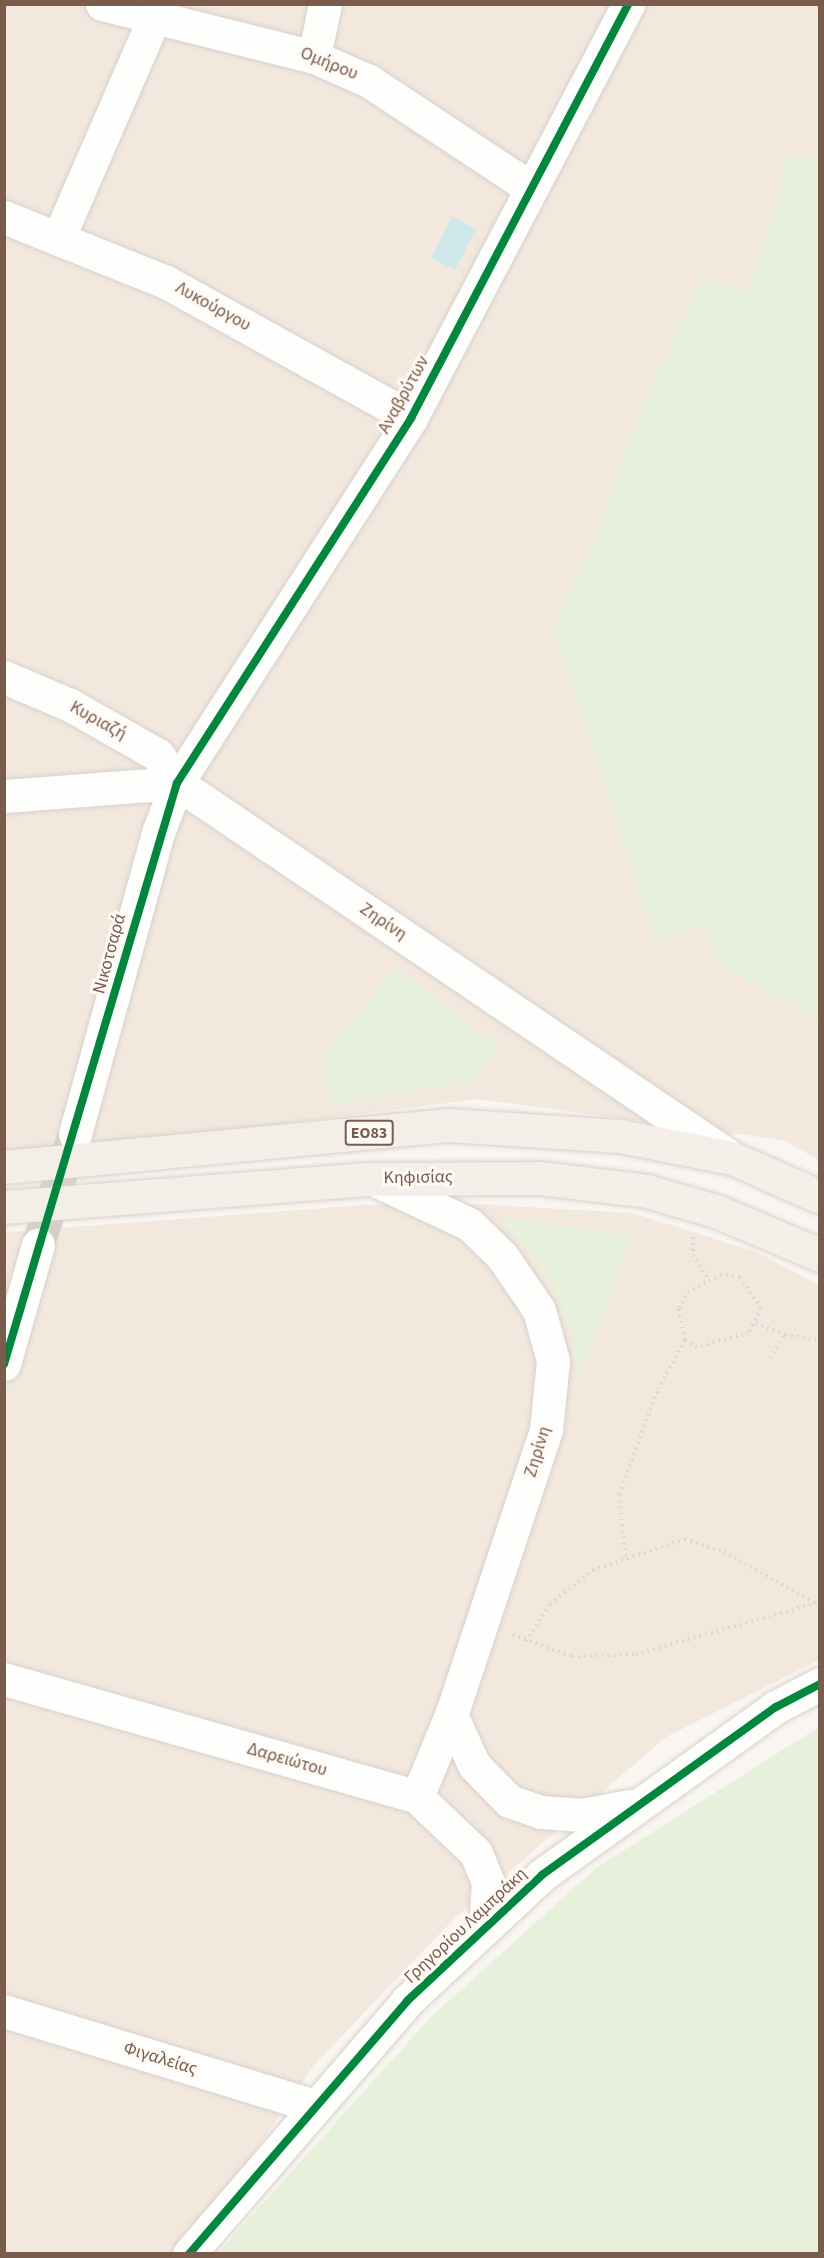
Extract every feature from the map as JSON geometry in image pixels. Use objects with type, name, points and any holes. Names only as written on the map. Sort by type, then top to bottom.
[{"type":"main road","name":"ΕΟ83","points":[[4,1167],[449,1125],[609,1134],[732,1158],[819,1197]]},
{"type":"main road","name":"Κηφισίας","points":[[4,1207],[371,1179],[540,1178],[647,1191],[697,1205],[819,1255]]},
{"type":"street","name":"Ομήρου","points":[[102,4],[314,57],[369,81],[529,187]]},
{"type":"street","points":[[314,57],[325,4]]},
{"type":"street","name":"Αναβρύτων","points":[[177,783],[411,418],[529,187],[628,4]]},
{"type":"street","points":[[58,239],[155,16]]},
{"type":"street","name":"Λυκούργου","points":[[4,217],[166,282],[411,418]]},
{"type":"street","name":"Κυριαζή","points":[[4,677],[70,705],[158,755],[177,783]]},
{"type":"street","points":[[4,796],[177,783]]},
{"type":"street","name":"Νικοτσαρά","points":[[75,1134],[159,830],[177,783]]},
{"type":"street","name":"Ζηρίνη","points":[[177,783],[732,1158]]},
{"type":"street","name":"Ζηρίνη","points":[[371,1179],[469,1224],[523,1282],[548,1336],[553,1391],[546,1430],[452,1715],[417,1797]]},
{"type":"street","points":[[4,1364],[38,1245]]},
{"type":"street","name":"Δαρειώτου","points":[[4,1679],[417,1797],[476,1853],[488,1882],[485,1928]]},
{"type":"street","name":"Γρηγορίου Λαμπράκη","points":[[189,2253],[407,2001],[542,1875],[776,1707],[819,1684]]},
{"type":"street","points":[[452,1715],[474,1765],[509,1801],[541,1812],[582,1815],[643,1802]]},
{"type":"street","name":"Φιγαλείας","points":[[4,2011],[315,2106]]},
{"type":"path","points":[[697,1205],[693,1255],[709,1280]]},
{"type":"path","points":[[625,1556],[619,1494],[658,1389],[686,1340],[679,1308],[688,1292],[709,1280],[740,1277],[761,1308],[756,1323],[749,1333],[716,1346],[697,1347],[686,1340]]},
{"type":"path","points":[[756,1323],[785,1335],[819,1340]]},
{"type":"path","points":[[771,1359],[785,1335]]},
{"type":"path","points":[[526,1641],[550,1604],[593,1570],[625,1556],[685,1539],[724,1552],[818,1603]]},
{"type":"path","points":[[483,1620],[526,1641],[572,1656],[636,1654],[818,1603]]},
{"type":"shaded area","points":[[5,5],[819,5],[819,160],[789,153],[748,293],[703,277],[572,589],[654,939],[708,923],[718,964],[819,1020],[819,1160],[783,1140],[479,1099],[176,1137],[5,1152]]},
{"type":"shaded area","points":[[474,1204],[633,1213],[757,1252],[819,1285],[819,1660],[666,1737],[456,1917],[315,2064],[233,2183],[173,2253],[5,2254],[5,1232],[365,1205]]},
{"type":"green space","points":[[789,153],[820,160],[819,1020],[718,964],[708,923],[654,940],[553,627],[601,522],[645,400],[702,277],[748,292]]},
{"type":"green space","points":[[396,968],[499,1047],[474,1081],[330,1105],[323,1052]]},
{"type":"green space","points":[[500,1217],[631,1236],[577,1386],[573,1339],[551,1280]]},
{"type":"green space","points":[[819,1727],[819,2253],[218,2253],[431,2017],[596,1868]]},
{"type":"water","points":[[452,216],[476,229],[455,270],[431,258]]},
{"type":"tunnel","points":[[38,1245],[74,1135]]},
{"type":"cycle path","points":[[4,1364],[177,783],[411,418],[628,4]]},
{"type":"cycle path","points":[[189,2254],[407,2001],[542,1875],[776,1707],[820,1684]]}]
